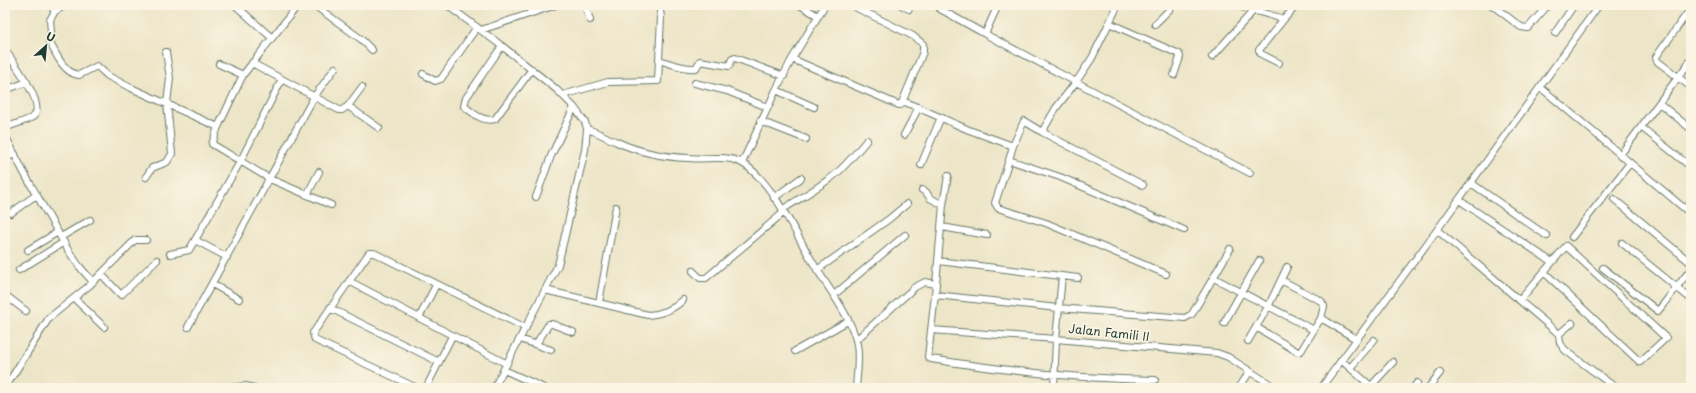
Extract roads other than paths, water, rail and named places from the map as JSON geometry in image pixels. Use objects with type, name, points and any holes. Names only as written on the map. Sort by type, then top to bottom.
[{"type":"street","points":[[50,5],[54,12]]},
{"type":"street","points":[[67,5],[54,12],[50,20],[52,32],[48,41],[70,72],[79,75],[97,66],[108,76],[218,127]]},
{"type":"street","points":[[235,5],[272,38]]},
{"type":"street","points":[[298,5],[243,75],[218,127],[212,144],[270,179],[331,205]]},
{"type":"street","points":[[314,5],[361,39],[372,50]]},
{"type":"street","points":[[447,5],[532,69],[563,95],[585,122],[587,129],[584,150],[558,265],[494,388]]},
{"type":"street","points":[[530,14],[531,5]]},
{"type":"street","points":[[423,74],[435,81],[441,79],[479,28],[556,5]]},
{"type":"street","points":[[585,5],[590,20]]},
{"type":"street","points":[[563,95],[608,82],[656,82],[659,79],[660,5]]},
{"type":"street","points":[[800,5],[818,16]]},
{"type":"street","points":[[742,163],[760,121],[792,59],[825,5]]},
{"type":"street","points":[[792,59],[899,105],[903,101],[923,52],[923,44],[913,36],[851,5]]},
{"type":"street","points":[[864,11],[867,5]]},
{"type":"street","points":[[901,5],[909,9]]},
{"type":"street","points":[[985,34],[998,5]]},
{"type":"street","points":[[1155,24],[1174,5]]},
{"type":"street","points":[[1235,5],[1284,19]]},
{"type":"street","points":[[1280,63],[1260,54],[1259,50],[1296,5]]},
{"type":"street","points":[[1492,5],[1521,27],[1528,28],[1548,5]]},
{"type":"street","points":[[1555,33],[1574,5]]},
{"type":"street","points":[[1321,388],[1459,200],[1599,5]]},
{"type":"street","points":[[1042,132],[1056,108],[1092,58],[1109,24],[1115,6]]},
{"type":"street","points":[[1691,8],[1656,56],[1657,61],[1691,87]]},
{"type":"street","points":[[940,9],[1250,173]]},
{"type":"street","points":[[1212,57],[1254,10]]},
{"type":"street","points":[[1109,24],[1179,54],[1180,57],[1174,75]]},
{"type":"street","points":[[502,46],[466,98],[464,106],[487,121],[494,119],[532,69]]},
{"type":"street","points":[[5,50],[27,82],[36,105],[36,114],[33,117],[5,128]]},
{"type":"street","points":[[146,177],[152,168],[166,162],[172,154],[167,104],[170,78],[166,52]]},
{"type":"street","points":[[659,60],[693,69],[696,68],[700,61],[729,66],[732,59],[735,58],[784,76]]},
{"type":"street","points":[[1620,155],[1691,60]]},
{"type":"street","points":[[252,63],[340,110],[345,109],[348,106],[362,86]]},
{"type":"street","points":[[219,64],[243,75]]},
{"type":"street","points":[[188,327],[314,97],[335,68]]},
{"type":"street","points":[[170,254],[189,250],[196,240],[240,162],[282,80]]},
{"type":"street","points":[[5,90],[27,82]]},
{"type":"street","points":[[695,83],[727,91],[767,107]]},
{"type":"street","points":[[1540,87],[1691,214]]},
{"type":"street","points":[[776,90],[814,108]]},
{"type":"street","points":[[903,101],[969,130],[1013,146]]},
{"type":"street","points":[[1659,103],[1691,129]]},
{"type":"street","points":[[348,106],[379,128]]},
{"type":"street","points":[[536,197],[551,156],[574,107]]},
{"type":"street","points":[[904,135],[919,107]]},
{"type":"street","points":[[922,166],[941,117]]},
{"type":"street","points":[[760,121],[806,140]]},
{"type":"street","points":[[1143,185],[1024,121],[1013,146],[995,203],[998,208],[1046,223],[1166,274]]},
{"type":"street","points":[[1641,127],[1691,167]]},
{"type":"street","points":[[587,129],[618,142],[652,153],[688,158],[730,160],[742,163],[760,179],[774,198],[848,320],[856,340],[856,388]]},
{"type":"street","points":[[5,135],[36,195],[61,237],[79,266],[93,282]]},
{"type":"street","points":[[693,271],[700,278],[706,278],[782,212],[835,174],[850,160],[866,140]]},
{"type":"street","points":[[5,158],[15,154]]},
{"type":"street","points":[[1009,160],[1060,177],[1184,230]]},
{"type":"street","points":[[1572,237],[1630,163]]},
{"type":"street","points":[[307,195],[319,172]]},
{"type":"street","points":[[948,176],[943,205],[928,357],[931,359],[991,368],[1126,380],[1155,380]]},
{"type":"street","points":[[774,198],[801,178]]},
{"type":"street","points":[[1471,183],[1547,236]]},
{"type":"street","points":[[922,190],[930,198],[943,205]]},
{"type":"street","points":[[11,213],[36,195]]},
{"type":"street","points":[[1614,199],[1691,263]]},
{"type":"street","points":[[1459,200],[1552,262]]},
{"type":"street","points":[[1685,209],[1691,202]]},
{"type":"street","points":[[817,270],[889,219],[906,204]]},
{"type":"street","points":[[599,303],[616,207]]},
{"type":"street","points":[[19,270],[61,237],[90,220]]},
{"type":"street","points":[[942,227],[987,234]]},
{"type":"street","points":[[1437,230],[1559,334],[1560,343],[1565,350],[1616,388]]},
{"type":"street","points":[[834,295],[905,235]]},
{"type":"street","points":[[28,250],[61,237]]},
{"type":"street","points":[[5,388],[49,318],[93,282],[135,240],[146,240]]},
{"type":"street","points":[[196,240],[227,257]]},
{"type":"street","points":[[1622,243],[1691,299]]},
{"type":"street","points":[[1520,300],[1566,246],[1666,338],[1640,362],[1544,272]]},
{"type":"street","points":[[935,295],[1058,308],[1185,318],[1192,314],[1230,249]]},
{"type":"street","points":[[417,388],[315,340],[313,333],[368,254],[372,253],[526,328]]},
{"type":"street","points":[[101,274],[121,295],[157,260]]},
{"type":"street","points":[[938,261],[1078,278]]},
{"type":"street","points":[[1224,323],[1259,261]]},
{"type":"street","points":[[1248,341],[1269,305],[1287,267]]},
{"type":"street","points":[[1603,268],[1658,311],[1691,268]]},
{"type":"street","points":[[1054,388],[1058,308],[1062,276]]},
{"type":"street","points":[[1214,278],[1269,305],[1314,330]]},
{"type":"street","points":[[1256,327],[1298,352],[1301,351],[1321,318],[1324,306],[1321,301],[1282,280]]},
{"type":"street","points":[[348,281],[452,336],[544,388]]},
{"type":"street","points":[[856,340],[914,287],[925,282],[936,284]]},
{"type":"street","points":[[212,284],[239,299]]},
{"type":"street","points":[[419,318],[436,284]]},
{"type":"street","points":[[545,290],[648,315],[658,314],[668,310],[683,300]]},
{"type":"street","points":[[5,295],[26,311]]},
{"type":"street","points":[[74,298],[104,327]]},
{"type":"street","points":[[330,308],[439,362]]},
{"type":"street","points":[[1321,318],[1356,339]]},
{"type":"street","points":[[795,351],[848,320]]},
{"type":"street","points":[[1559,334],[1572,323]]},
{"type":"street","points":[[536,344],[549,324],[573,332]]},
{"type":"street","name":"Jalan Famili II","points":[[931,330],[1217,353],[1228,357],[1276,388]]},
{"type":"street","points":[[426,388],[452,336]]},
{"type":"street","points":[[520,338],[552,350]]},
{"type":"street","points":[[1350,368],[1374,340]]},
{"type":"street","points":[[1341,360],[1372,387],[1392,362]]},
{"type":"street","points":[[1239,388],[1250,371]]},
{"type":"street","points":[[1428,388],[1440,373]]},
{"type":"street","points":[[1413,388],[1417,383]]},
{"type":"street","points":[[231,388],[245,386],[255,388]]}]
